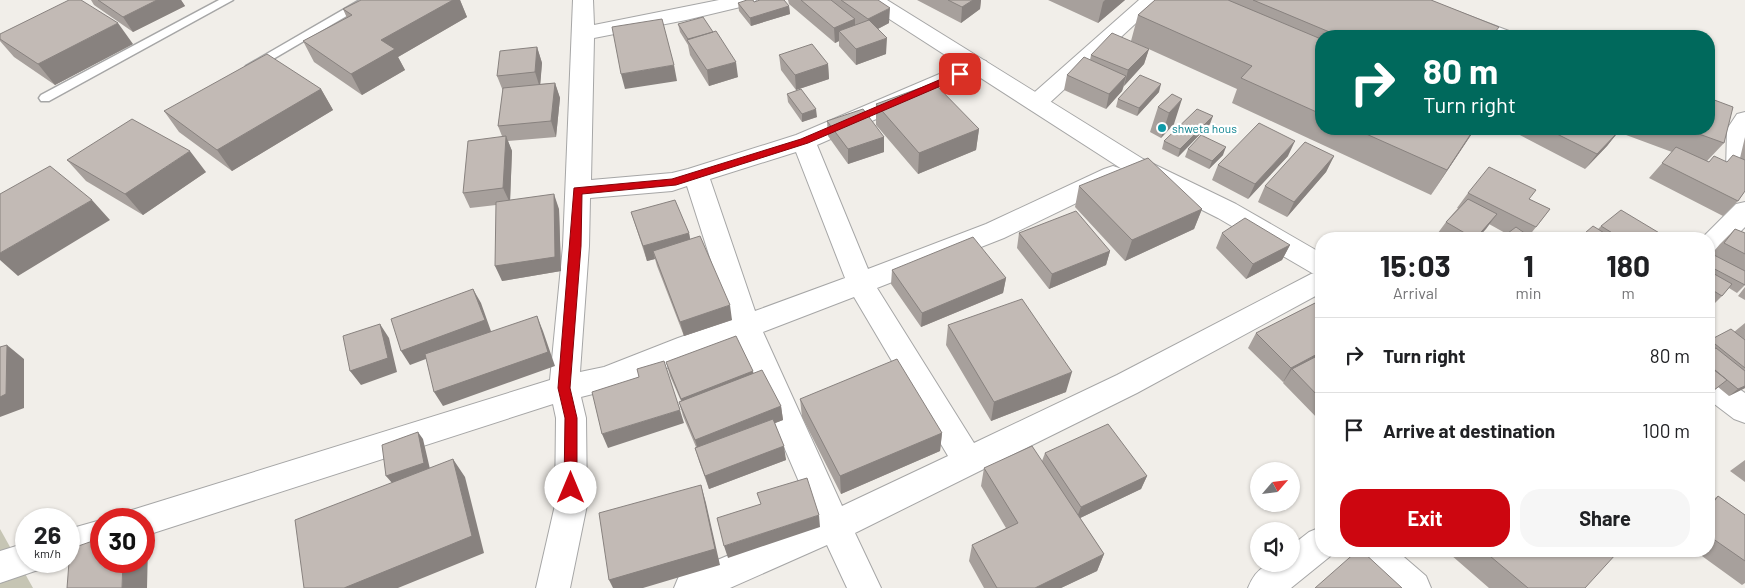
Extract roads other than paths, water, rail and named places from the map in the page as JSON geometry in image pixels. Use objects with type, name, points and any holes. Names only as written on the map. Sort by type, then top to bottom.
[{"type":"street","points":[[553,588],[571,505],[571,418],[564,388],[576,246],[583,0]]},
{"type":"street","points":[[583,32],[686,14],[746,0]]},
{"type":"street","points":[[873,0],[1134,165],[1227,211],[1315,262]]},
{"type":"street","points":[[1036,103],[1151,0]]},
{"type":"street","points":[[1408,0],[1486,30]]},
{"type":"street","points":[[577,190],[672,182],[696,175],[804,141],[978,66]]},
{"type":"street","points":[[1716,120],[1742,124],[1738,172],[1745,174]]},
{"type":"street","points":[[804,141],[860,283],[968,462]]},
{"type":"street","points":[[155,518],[564,388],[607,379],[688,346],[995,231],[1134,165]]},
{"type":"street","points":[[696,175],[746,325],[834,526],[864,588]]},
{"type":"street","points":[[1715,241],[1745,211]]},
{"type":"street","points":[[690,588],[834,526],[968,462],[1127,384],[1315,284]]},
{"type":"street","points":[[1715,387],[1741,402]]},
{"type":"street","points":[[1265,588],[1315,548]]},
{"type":"street","points":[[1379,557],[1414,588]]},
{"type":"street","points":[[0,567],[15,562]]},
{"type":"lane","points":[[45,98],[227,0]]},
{"type":"lane","points":[[246,70],[368,0]]},
{"type":"place","name":"shweta hous","points":[[1162,128]]}]
